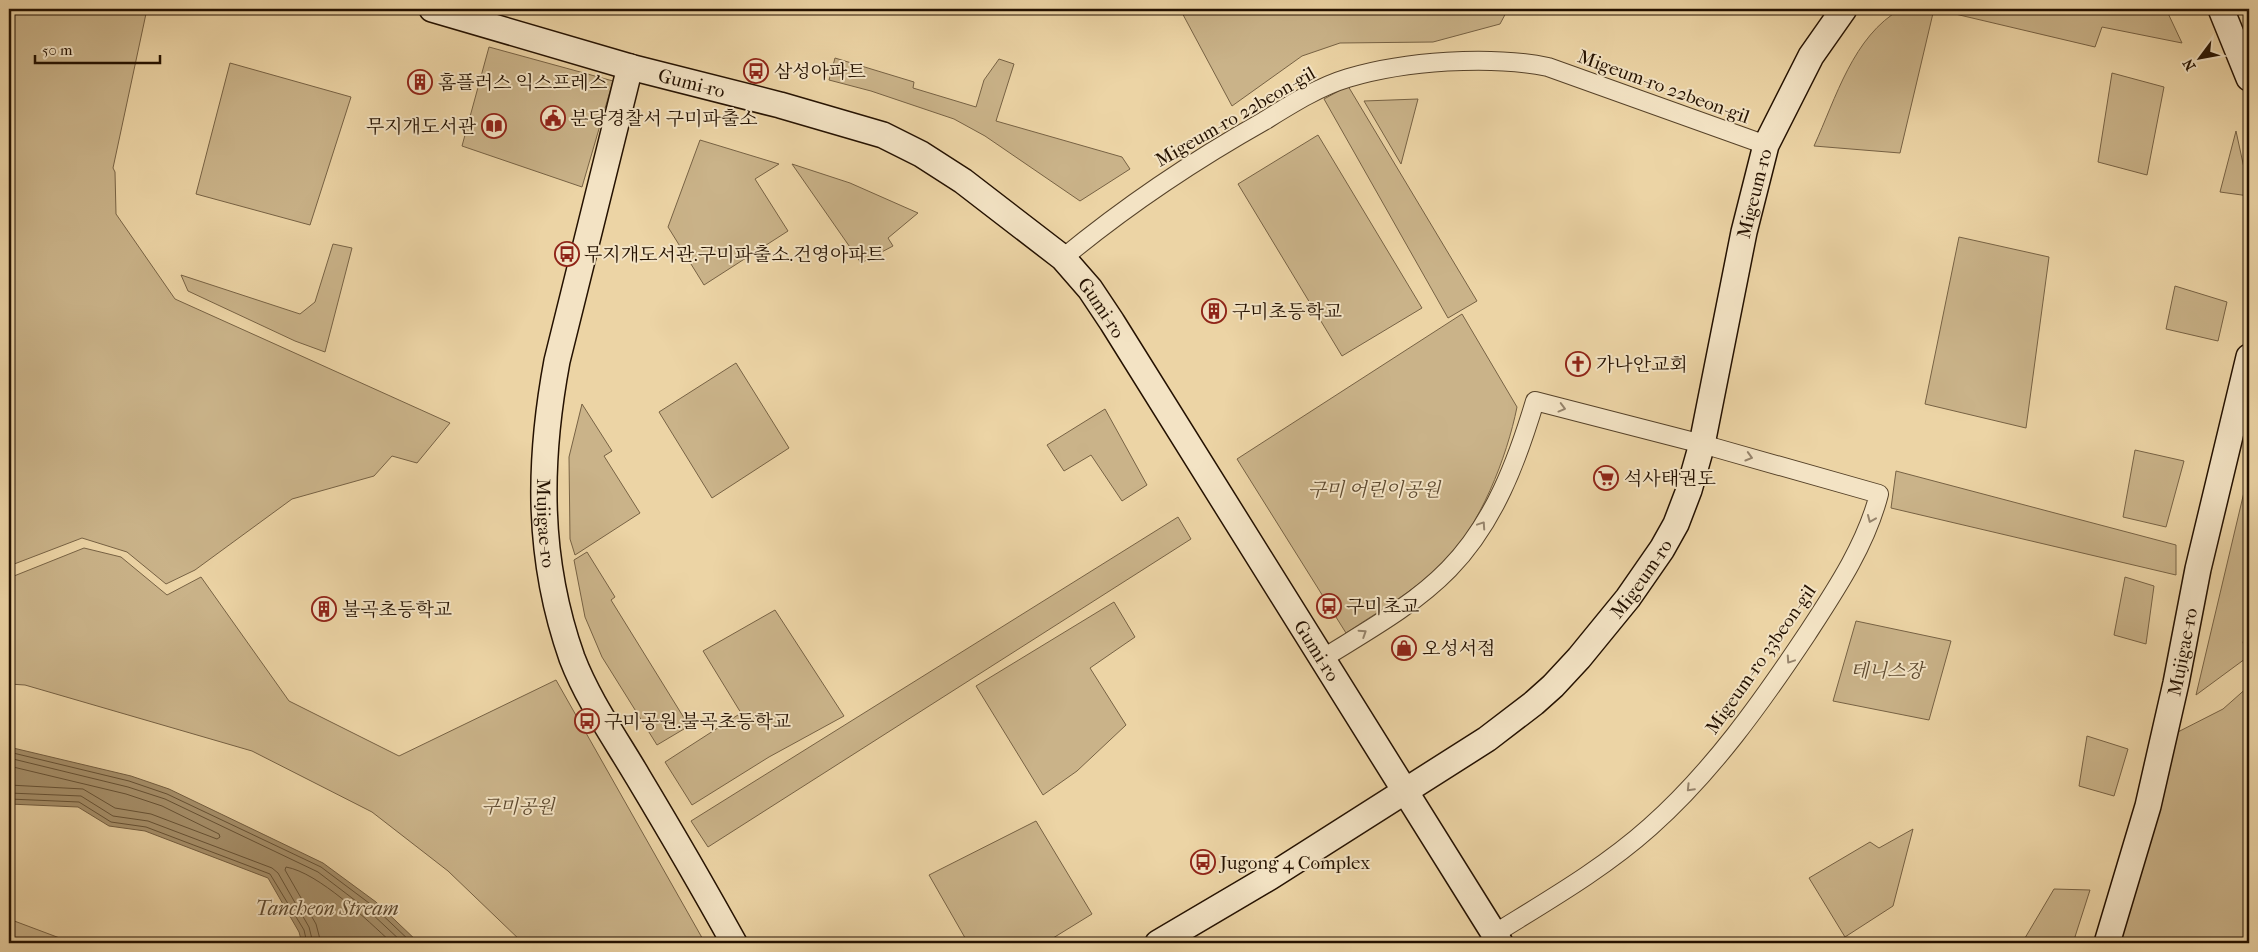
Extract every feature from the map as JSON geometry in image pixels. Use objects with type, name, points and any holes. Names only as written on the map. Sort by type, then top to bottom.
[{"type":"street","name":"Gumi-ro","points":[[432,9],[630,67],[780,105],[883,135],[921,154],[963,181],[1063,258],[1090,289],[1112,322],[1497,939]]},
{"type":"street","name":"Migeum-ro","points":[[1158,943],[1270,877],[1487,739],[1517,717],[1553,686],[1579,658],[1628,598],[1662,549],[1676,524],[1689,490],[1702,444],[1744,232],[1766,145],[1811,56],[1844,9]]},
{"type":"street","points":[[2221,9],[2249,78]]},
{"type":"street","name":"Migeum-ro 22beon-gil","points":[[1063,258],[1106,223],[1159,185],[1218,147],[1300,100],[1348,78],[1401,67],[1463,62],[1531,64],[1555,70],[1766,145]]},
{"type":"street","name":"Mujigae-ro","points":[[630,67],[557,361],[548,408],[543,474],[544,526],[549,570],[566,639],[584,685],[681,847],[734,943]]},
{"type":"street","name":"Mujigae-ro","points":[[2107,943],[2148,806],[2176,683],[2198,569],[2249,357]]},
{"type":"street","points":[[1322,660],[1402,608],[1435,582],[1460,557],[1487,518],[1498,498],[1524,439],[1535,401],[1702,444]]},
{"type":"street","name":"Migeum-ro 33beon-gil","points":[[1497,939],[1628,846],[1666,813],[1696,782],[1760,704],[1799,646],[1843,576],[1874,513],[1879,494],[1702,444]]},
{"type":"green space","points":[[9,9],[147,9],[113,168],[115,172],[116,214],[175,299],[450,423],[417,463],[392,456],[374,476],[292,499],[195,570],[166,584],[127,552],[82,538],[9,566]]},
{"type":"green space","points":[[1180,9],[1508,9],[1500,24],[1433,42],[1340,43],[1302,56],[1232,106]]},
{"type":"green space","points":[[1901,9],[1934,9],[1900,153],[1814,146],[1839,89],[1858,52],[1870,35],[1884,21]]},
{"type":"green space","points":[[1934,9],[2166,9],[2182,43],[2102,27],[2095,47]]},
{"type":"green space","points":[[489,47],[613,81],[582,187],[462,146]]},
{"type":"green space","points":[[835,58],[914,82],[913,88],[976,107],[984,80],[999,59],[1014,64],[996,121],[1122,157],[1130,169],[1080,201],[985,136],[954,119],[871,91],[829,80]]},
{"type":"green space","points":[[230,63],[351,97],[310,225],[196,194]]},
{"type":"green space","points":[[2112,73],[2164,87],[2147,175],[2098,162]]},
{"type":"green space","points":[[1348,86],[1477,301],[1448,318],[1324,99]]},
{"type":"green space","points":[[1418,99],[1401,164],[1364,101]]},
{"type":"green space","points":[[2236,131],[2249,191],[2249,196],[2220,192]]},
{"type":"green space","points":[[1318,135],[1422,308],[1342,356],[1238,184]]},
{"type":"green space","points":[[700,140],[779,164],[755,179],[788,231],[704,285],[668,227]]},
{"type":"green space","points":[[792,164],[850,183],[918,213],[888,238],[893,246],[861,263]]},
{"type":"green space","points":[[1959,237],[2049,257],[2026,428],[1925,404]]},
{"type":"green space","points":[[333,244],[352,248],[325,352],[295,341],[188,291],[181,275],[300,314],[315,302]]},
{"type":"green space","points":[[2175,286],[2227,302],[2218,341],[2166,329]]},
{"type":"green space","name":"구미 어린이공원","points":[[1462,314],[1517,407],[1499,469],[1480,511],[1456,549],[1431,574],[1408,592],[1346,633],[1237,459]]},
{"type":"green space","points":[[736,363],[789,448],[712,498],[659,412]]},
{"type":"green space","points":[[582,404],[612,451],[604,456],[640,513],[575,555],[570,539],[569,457]]},
{"type":"green space","points":[[1105,409],[1147,485],[1122,501],[1091,455],[1064,471],[1047,445]]},
{"type":"green space","points":[[2135,450],[2184,461],[2166,527],[2123,517]]},
{"type":"green space","points":[[1896,471],[2176,545],[2176,575],[1891,508]]},
{"type":"green space","points":[[2249,471],[2249,614],[2243,643],[2249,651],[2249,656],[2196,695]]},
{"type":"green space","points":[[1178,517],[1191,539],[708,847],[691,821]]},
{"type":"green space","name":"구미공원","points":[[84,548],[121,557],[167,595],[201,577],[289,701],[399,756],[556,680],[705,943],[523,943],[448,871],[372,812],[252,751],[25,685],[9,684],[9,578]]},
{"type":"green space","points":[[587,552],[615,597],[611,600],[689,726],[657,745],[602,657],[585,617],[574,560]]},
{"type":"green space","points":[[2125,577],[2154,586],[2146,644],[2114,635]]},
{"type":"green space","points":[[1114,602],[1135,637],[1090,668],[1126,725],[1077,771],[1043,795],[976,686]]},
{"type":"green space","points":[[775,610],[844,716],[769,757],[692,805],[665,762],[741,713],[703,651]]},
{"type":"green space","name":"테니스장","points":[[1856,621],[1951,641],[1929,720],[1833,701]]},
{"type":"green space","points":[[2249,686],[2249,943],[2113,943],[2170,736],[2223,709]]},
{"type":"green space","points":[[2087,736],[2128,749],[2114,796],[2079,786]]},
{"type":"green space","points":[[1036,821],[1092,914],[1045,943],[968,943],[929,875]]},
{"type":"green space","points":[[1913,829],[1893,906],[1845,937],[1809,878],[1870,842],[1879,848]]},
{"type":"green space","points":[[2054,889],[2090,890],[2073,943],[2022,943]]},
{"type":"green space","points":[[9,919],[73,943],[9,943]]},
{"type":"water","name":"Tancheon Stream","points":[[9,747],[131,776],[169,789],[323,863],[376,902],[419,943],[302,943],[299,932],[268,878],[145,831],[109,826],[78,807],[9,804]]},
{"type":"place","name":"삼성아파트","points":[[756,71]]},
{"type":"place","name":"홈플러스 익스프레스","points":[[420,82]]},
{"type":"place","name":"분당경찰서 구미파출소","points":[[553,118]]},
{"type":"place","name":"무지개도서관","points":[[494,126]]},
{"type":"place","name":"무지개도서관.구미파출소.건영아파트","points":[[567,254]]},
{"type":"place","name":"구미초등학교","points":[[1214,311]]},
{"type":"place","name":"가나안교회","points":[[1578,364]]},
{"type":"place","name":"석사태권도","points":[[1606,478]]},
{"type":"place","name":"구미초교","points":[[1329,606]]},
{"type":"place","name":"불곡초등학교","points":[[324,609]]},
{"type":"place","name":"오성서점","points":[[1404,648]]},
{"type":"place","name":"구미공원.불곡초등학교","points":[[587,721]]},
{"type":"place","name":"Jugong 4 Complex","points":[[1203,862]]}]
